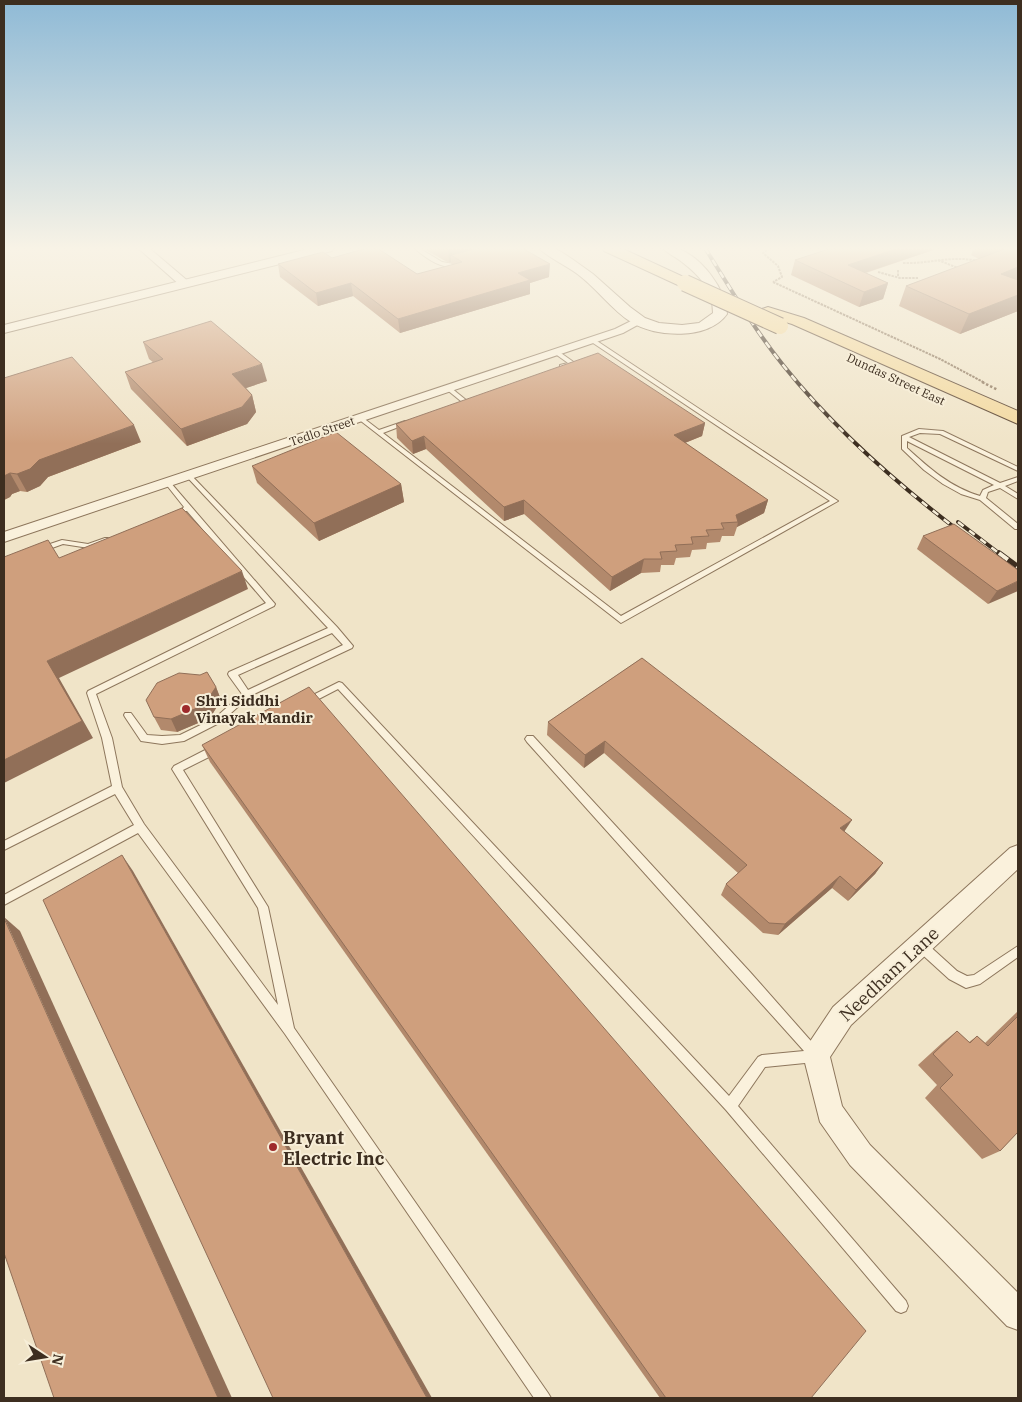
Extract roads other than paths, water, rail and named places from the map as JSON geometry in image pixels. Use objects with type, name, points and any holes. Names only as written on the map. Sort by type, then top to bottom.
[{"type":"main road","name":"Dundas Street East","points":[[755,313],[1018,435]]},
{"type":"main road","name":"Dundas Street East","points":[[773,313],[798,321],[1018,418]]},
{"type":"street","points":[[5,327],[62,313]]},
{"type":"street","points":[[631,313],[639,320],[659,326],[686,329],[709,324],[720,313]]},
{"type":"street","name":"Tedlo Street","points":[[4,537],[619,331],[639,320]]},
{"type":"street","name":"Needham Lane","points":[[816,1056],[842,1016],[1018,855]]},
{"type":"street","points":[[816,1056],[830,1112],[860,1155],[1018,1315]]},
{"type":"lane","points":[[360,418],[621,620],[834,501],[592,340]]},
{"type":"lane","points":[[554,369],[572,363],[556,352]]},
{"type":"lane","points":[[448,388],[464,401]]},
{"type":"lane","points":[[456,404],[473,398]]},
{"type":"lane","points":[[379,432],[413,420]]},
{"type":"lane","points":[[904,437],[920,431],[941,432],[1018,469]]},
{"type":"lane","points":[[904,437],[1001,486],[1018,497]]},
{"type":"lane","points":[[904,437],[904,448],[926,469],[963,494],[982,499],[1018,527]]},
{"type":"lane","points":[[128,715],[144,738],[162,740],[181,738],[218,720],[247,694],[349,646],[189,476]]},
{"type":"lane","points":[[982,499],[985,491],[1018,479]]},
{"type":"lane","points":[[168,482],[271,604],[91,693],[107,738],[117,788],[140,827],[289,1030],[543,1398]]},
{"type":"lane","points":[[179,511],[188,508]]},
{"type":"lane","points":[[37,552],[62,542],[89,546],[116,536]]},
{"type":"lane","points":[[247,694],[232,674],[334,629]]},
{"type":"lane","points":[[296,707],[339,685],[730,1106],[902,1306]]},
{"type":"lane","points":[[530,739],[746,976],[816,1056]]},
{"type":"lane","points":[[228,742],[177,769],[263,907],[289,1030]]},
{"type":"lane","points":[[4,846],[117,788]]},
{"type":"lane","points":[[4,900],[140,827]]},
{"type":"lane","points":[[919,945],[953,975],[966,982],[976,980],[1018,951]]},
{"type":"lane","points":[[730,1106],[762,1061],[816,1056]]},
{"type":"railway","points":[[746,313],[783,365],[845,434],[914,496],[963,534]]},
{"type":"railway","points":[[958,522],[1000,554]]},
{"type":"railway","points":[[999,553],[1018,567]]},
{"type":"place","name":"Shri Siddhi Vinayak Mandir","points":[[186,709]]},
{"type":"place","name":"Bryant Electric Inc","points":[[273,1147]]}]
